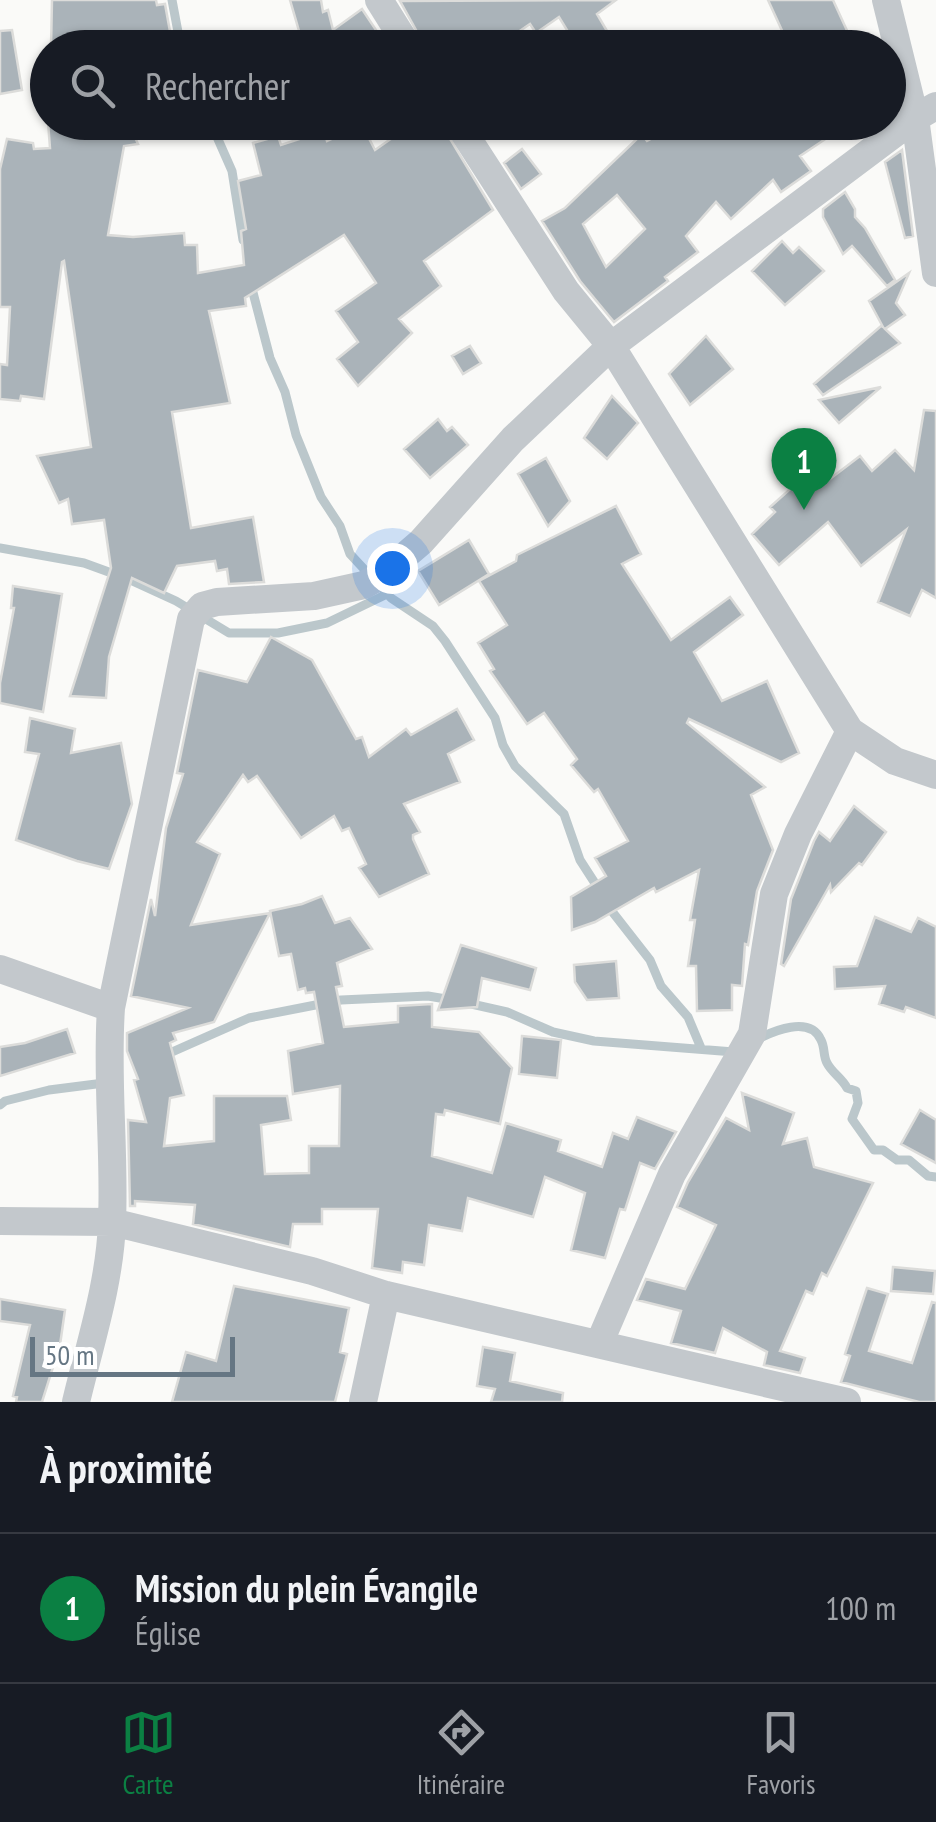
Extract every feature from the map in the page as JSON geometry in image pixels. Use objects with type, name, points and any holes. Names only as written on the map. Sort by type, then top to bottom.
[{"type":"street","points":[[379,0],[398,30]]},
{"type":"street","points":[[886,0],[896,30]]},
{"type":"street","points":[[906,57],[925,112],[936,273]]},
{"type":"street","points":[[470,140],[566,291],[610,346],[850,731],[895,761],[936,775]]},
{"type":"street","points":[[76,1402],[108,1265],[112,1222],[111,1008],[196,613],[217,602],[314,596],[374,579],[420,542],[512,439],[610,346],[887,140]]},
{"type":"street","points":[[599,1344],[672,1174],[747,1045],[774,894],[798,834],[850,731]]},
{"type":"street","points":[[0,968],[111,1008]]},
{"type":"street","points":[[0,1221],[112,1222],[312,1271],[386,1296],[599,1344],[787,1395],[846,1402]]},
{"type":"street","points":[[363,1402],[386,1296]]},
{"type":"building","points":[[52,0],[156,0],[157,5],[165,4],[170,30],[51,30]]},
{"type":"building","points":[[290,0],[321,0],[333,30],[299,30]]},
{"type":"building","points":[[616,0],[597,14],[606,30],[567,30],[559,17],[540,30],[534,30],[530,24],[521,30],[416,30],[400,1]]},
{"type":"building","points":[[768,0],[833,0],[847,30],[782,30]]},
{"type":"building","points":[[362,9],[376,30],[333,30]]},
{"type":"building","points":[[12,30],[22,90],[0,94],[0,31]]},
{"type":"building","points":[[7,139],[33,143],[34,149],[50,148],[49,140],[136,140],[138,144],[124,146],[108,235],[184,233],[185,245],[197,245],[198,273],[244,265],[241,231],[246,229],[238,181],[261,175],[253,143],[264,140],[279,140],[281,145],[296,140],[370,140],[375,150],[389,140],[451,140],[493,210],[424,261],[441,286],[399,319],[412,333],[358,386],[337,359],[358,342],[336,311],[376,283],[344,235],[245,298],[246,306],[209,311],[230,403],[172,412],[191,528],[253,517],[264,582],[229,584],[227,569],[217,571],[215,561],[177,566],[164,593],[132,578],[109,657],[106,698],[70,696],[111,568],[104,520],[72,524],[68,499],[59,503],[37,456],[91,447],[64,261],[44,399],[0,399],[0,364],[7,365],[10,307],[0,307],[0,169]]},
{"type":"building","points":[[636,140],[824,140],[800,156],[811,171],[781,192],[773,180],[731,219],[716,202],[686,236],[698,252],[665,277],[668,281],[614,322],[580,281],[542,221],[565,208]],"holes":[[[617,195],[645,229],[606,267],[583,224]]]},
{"type":"building","points":[[522,149],[541,174],[521,189],[504,163]]},
{"type":"building","points":[[902,150],[913,236],[905,238],[885,162]]},
{"type":"building","points":[[845,192],[855,217],[895,280],[887,286],[852,246],[843,254],[823,217],[823,209]]},
{"type":"building","points":[[782,241],[793,253],[799,247],[824,271],[785,305],[752,271]]},
{"type":"building","points":[[909,273],[896,303],[905,315],[885,329],[900,343],[823,395],[814,384],[883,327],[869,301]]},
{"type":"building","points":[[706,336],[733,369],[690,405],[669,374]]},
{"type":"building","points":[[470,346],[481,363],[463,374],[452,356]]},
{"type":"building","points":[[881,387],[839,423],[819,400]]},
{"type":"building","points":[[612,396],[638,423],[607,459],[584,438]]},
{"type":"building","points":[[924,410],[936,411],[936,598],[922,590],[910,616],[878,602],[906,530],[861,566],[828,522],[779,565],[752,534],[775,512],[770,507],[807,474],[818,488],[860,456],[872,471],[895,450],[914,470]]},
{"type":"building","points":[[438,419],[447,431],[452,427],[468,445],[430,478],[404,449]]},
{"type":"building","points":[[546,458],[570,501],[548,526],[518,474]]},
{"type":"building","points":[[616,506],[641,554],[622,564],[671,640],[730,597],[743,615],[694,652],[722,701],[767,681],[799,753],[781,762],[689,719],[687,723],[765,787],[751,795],[773,850],[757,891],[748,945],[745,944],[742,986],[732,985],[732,1010],[697,1011],[696,966],[688,966],[695,920],[690,920],[699,870],[572,930],[571,897],[606,876],[595,858],[628,841],[598,789],[594,792],[571,765],[577,759],[544,713],[527,724],[490,671],[494,669],[478,643],[507,625],[479,581],[516,561],[517,555]]},
{"type":"building","points":[[469,540],[489,574],[439,605],[418,571]]},
{"type":"building","points":[[13,586],[62,594],[43,712],[0,703],[14,608]]},
{"type":"building","points":[[271,637],[312,660],[356,739],[362,737],[369,757],[406,729],[411,735],[457,709],[474,740],[448,754],[460,782],[404,804],[420,832],[413,839],[429,874],[379,897],[359,868],[366,864],[349,828],[342,831],[334,816],[301,838],[257,776],[248,782],[243,775],[197,842],[220,854],[191,925],[270,913],[214,1022],[173,1033],[176,1040],[170,1043],[184,1095],[170,1098],[164,1146],[214,1141],[214,1096],[287,1096],[291,1120],[261,1125],[265,1174],[309,1173],[309,1146],[339,1146],[340,1086],[293,1094],[288,1051],[323,1043],[314,992],[298,990],[291,954],[279,956],[270,911],[322,896],[335,923],[350,918],[372,949],[337,963],[342,986],[336,987],[344,1027],[398,1022],[398,1006],[432,1004],[432,1027],[479,1032],[512,1068],[500,1124],[445,1110],[444,1115],[436,1114],[432,1156],[492,1173],[506,1123],[561,1140],[558,1151],[602,1167],[613,1133],[628,1139],[637,1117],[676,1132],[655,1169],[640,1163],[605,1258],[571,1250],[585,1193],[545,1177],[533,1217],[468,1198],[462,1231],[429,1225],[424,1265],[403,1262],[402,1273],[372,1268],[378,1209],[322,1209],[322,1224],[293,1224],[290,1247],[193,1224],[195,1205],[135,1201],[135,1206],[130,1206],[128,1120],[146,1122],[134,1080],[138,1079],[127,1051],[127,1033],[188,1008],[131,996],[151,899],[155,916],[166,828],[183,774],[177,773],[198,670],[247,682]]},
{"type":"building","points":[[30,718],[75,729],[71,753],[121,743],[132,804],[109,869],[16,840],[39,754],[25,752]]},
{"type":"building","points":[[854,806],[886,832],[862,865],[859,863],[831,892],[830,885],[784,966],[781,964],[791,899],[814,841],[819,832],[830,841]]},
{"type":"building","points":[[875,917],[911,932],[918,918],[936,927],[936,1018],[906,1007],[904,1012],[879,1004],[885,986],[835,989],[834,967],[857,966]]},
{"type":"building","points":[[461,945],[536,968],[530,990],[482,978],[477,1007],[438,1010]]},
{"type":"building","points":[[616,961],[619,998],[587,1000],[575,982],[574,965]]},
{"type":"building","points":[[67,1029],[75,1053],[0,1076],[0,1047]]},
{"type":"building","points":[[522,1036],[561,1040],[557,1078],[519,1074]]},
{"type":"building","points":[[742,1093],[794,1113],[783,1144],[807,1138],[814,1167],[873,1183],[827,1276],[822,1273],[813,1294],[806,1291],[780,1351],[805,1358],[800,1373],[764,1365],[767,1352],[723,1328],[715,1353],[671,1343],[681,1311],[637,1300],[646,1279],[685,1289],[716,1225],[677,1207],[726,1118],[749,1130]]},
{"type":"building","points":[[920,1110],[936,1120],[936,1163],[901,1144]]},
{"type":"building","points":[[893,1267],[935,1271],[933,1294],[891,1291]]},
{"type":"building","points":[[234,1286],[349,1308],[340,1352],[347,1354],[335,1402],[172,1402],[186,1352],[216,1361]]},
{"type":"building","points":[[867,1288],[888,1294],[869,1351],[912,1363],[932,1302],[936,1303],[936,1402],[919,1402],[841,1382],[850,1356],[845,1354]]},
{"type":"building","points":[[0,1299],[65,1310],[60,1345],[42,1402],[16,1402],[17,1397],[13,1396],[30,1325],[0,1321]]},
{"type":"building","points":[[483,1347],[515,1353],[510,1381],[563,1393],[562,1402],[491,1402],[495,1389],[477,1386]]},
{"type":"waterway","points":[[172,0],[178,30]]},
{"type":"waterway","points":[[218,140],[232,171],[243,240]]},
{"type":"waterway","points":[[251,285],[296,435],[350,554],[391,598],[433,626],[445,641],[495,718],[515,766],[564,814],[580,860],[600,891]]},
{"type":"waterway","points":[[0,548],[84,563],[128,579],[176,601],[229,633],[278,633],[327,623],[387,594]]},
{"type":"waterway","points":[[607,905],[650,960],[661,986],[688,1017],[701,1048]]},
{"type":"waterway","points":[[163,1056],[249,1018],[341,1000],[428,996],[452,1000]]},
{"type":"waterway","points":[[467,1003],[507,1012],[553,1032],[594,1041],[734,1052]]},
{"type":"waterway","points":[[756,1040],[791,1027],[816,1032],[829,1067],[847,1088],[856,1091],[858,1103],[852,1119],[874,1150],[883,1150],[897,1160],[909,1160],[928,1176],[936,1177]]},
{"type":"waterway","points":[[0,1105],[49,1090],[104,1083]]},
{"type":"place","name":"Mission du plein Évangile","points":[[804,510]]}]
